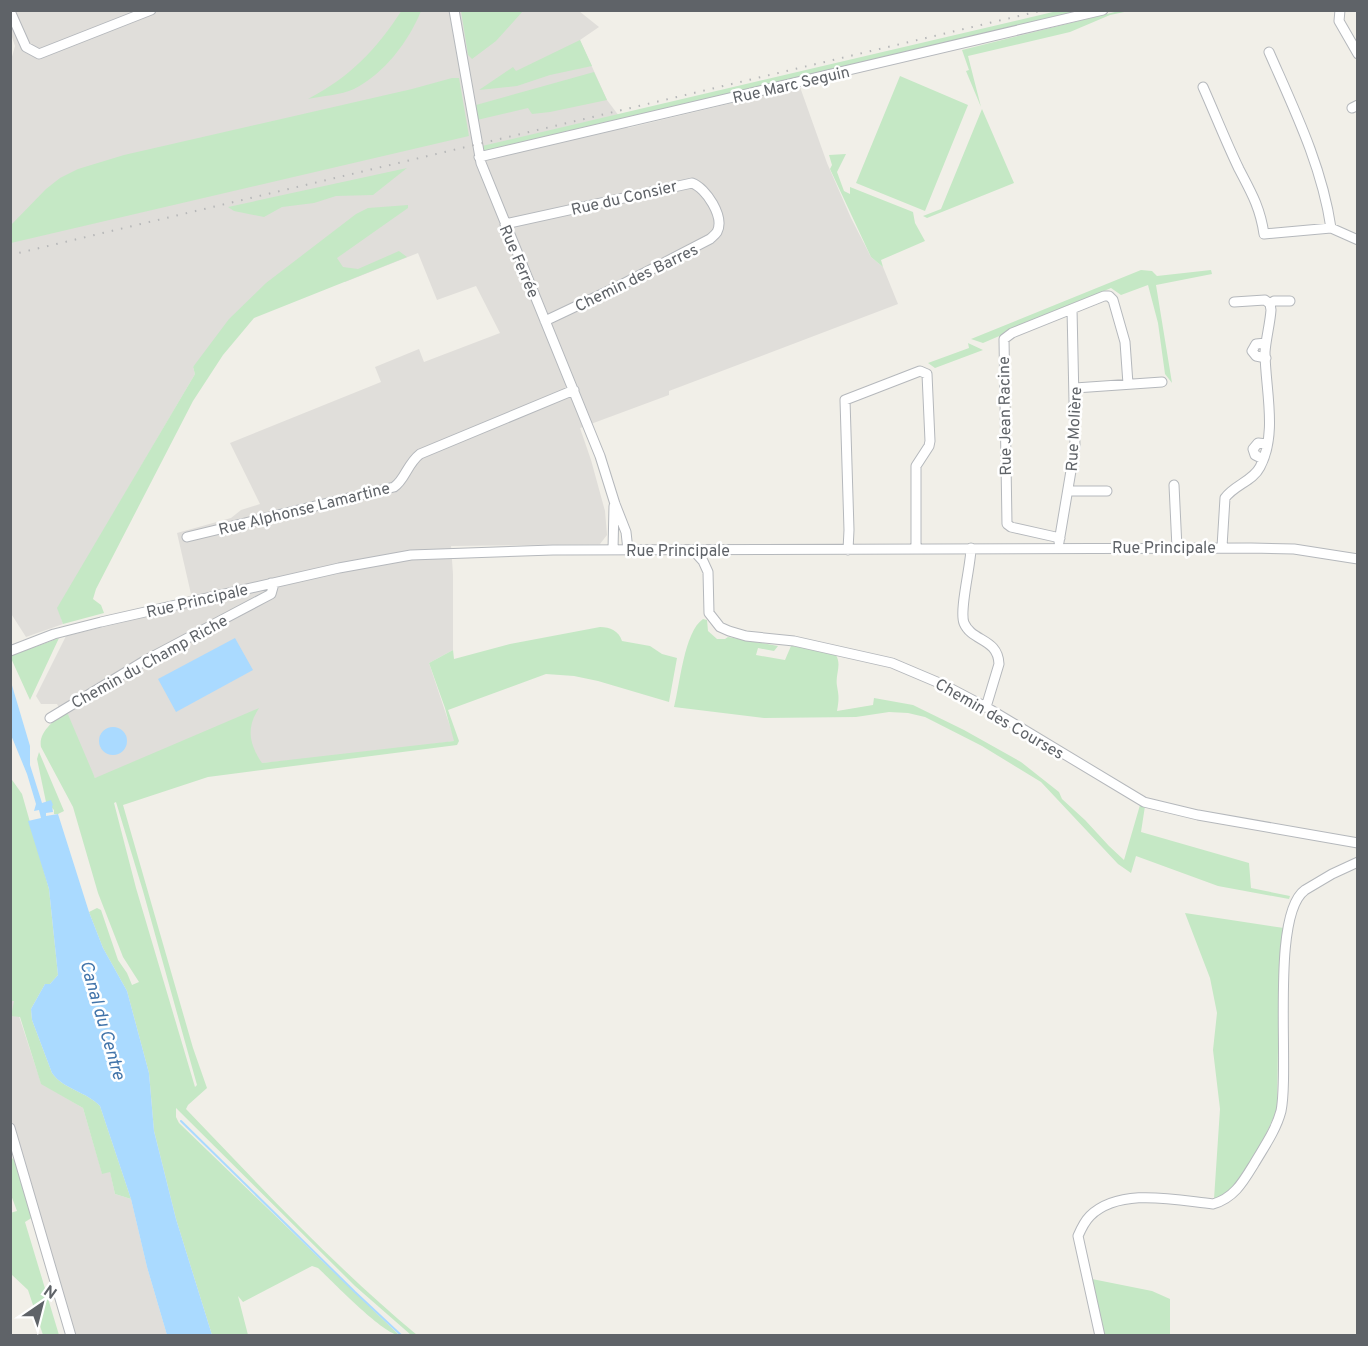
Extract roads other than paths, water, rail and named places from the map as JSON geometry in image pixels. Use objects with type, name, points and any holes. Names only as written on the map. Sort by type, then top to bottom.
[{"type":"street","points":[[10,11],[26,47],[39,54],[151,10]]},
{"type":"street","name":"Rue Ferrée","points":[[454,10],[479,157],[606,472],[626,532],[628,550]]},
{"type":"street","name":"Rue Marc Seguin","points":[[479,157],[1102,10]]},
{"type":"street","points":[[1340,10],[1339,21],[1358,54]]},
{"type":"street","points":[[1269,52],[1307,139],[1328,206],[1331,228]]},
{"type":"street","points":[[1203,87],[1240,170],[1251,188],[1262,218],[1264,234],[1331,228],[1358,240]]},
{"type":"street","name":"Rue du Consier","points":[[505,224],[692,183],[700,186],[707,194],[715,208],[719,224]]},
{"type":"street","name":"Chemin des Barres","points":[[545,321],[698,247],[717,232],[719,224]]},
{"type":"street","name":"Rue Jean Racine","points":[[1060,538],[1011,528],[1007,524],[1003,343],[1006,336],[1104,296],[1109,296],[1114,303],[1125,342],[1128,384]]},
{"type":"street","points":[[1222,548],[1226,498],[1230,492],[1256,474],[1263,459],[1255,455],[1253,449],[1258,443],[1267,444],[1270,405],[1266,358],[1256,356],[1252,351],[1256,344],[1266,344],[1270,304],[1265,300],[1234,302]]},
{"type":"street","points":[[1270,304],[1274,301],[1290,301]]},
{"type":"street","name":"Rue Molière","points":[[1058,549],[1075,447],[1072,309]]},
{"type":"street","points":[[848,549],[848,476],[844,404],[848,397],[920,371],[927,374],[930,441],[916,466],[916,548]]},
{"type":"street","points":[[1075,388],[1162,382]]},
{"type":"street","name":"Rue Alphonse Lamartine","points":[[187,537],[394,487],[400,482],[409,464],[420,454],[574,390]]},
{"type":"street","points":[[1174,485],[1177,548]]},
{"type":"street","points":[[1068,491],[1107,491]]},
{"type":"street","name":"Rue Ferrée","points":[[613,550],[615,504]]},
{"type":"street","points":[[971,548],[964,602],[964,623],[971,631],[993,646],[999,657],[986,707]]},
{"type":"street","name":"Rue Principale","points":[[10,651],[33,641],[81,627],[271,583],[411,555],[613,550],[1222,548],[1294,549],[1358,559]]},
{"type":"street","name":"Chemin des Courses","points":[[693,550],[693,553],[703,561],[708,572],[709,609],[715,623],[729,632],[746,636],[794,640],[892,663],[944,685],[986,707],[1144,802],[1198,815],[1358,843]]},
{"type":"street","name":"Chemin du Champ Riche","points":[[50,718],[146,660],[270,594],[273,587],[271,583]]},
{"type":"street","points":[[1100,1335],[1077,1236],[1083,1224],[1090,1215],[1105,1206],[1122,1201],[1140,1198],[1213,1204],[1234,1194],[1278,1122],[1281,1108],[1282,991],[1289,925],[1295,904],[1301,893],[1332,874],[1358,862]]},
{"type":"street","points":[[10,1128],[71,1335]]},
{"type":"water","points":[[235,638],[253,670],[176,712],[158,679]]},
{"type":"water","name":"Canal du Centre","points":[[11,682],[30,746],[30,765],[42,803],[51,800],[53,805],[53,812],[46,813],[46,816],[58,814],[89,912],[103,948],[127,991],[149,1073],[154,1131],[176,1219],[212,1335],[167,1335],[147,1267],[131,1199],[100,1106],[89,1097],[62,1083],[52,1073],[32,1020],[31,1009],[45,984],[50,984],[58,975],[49,889],[28,821],[41,818],[39,810],[34,811],[36,804],[27,774],[11,735]]},
{"type":"water","points":[[113,727],[123,731],[127,741],[123,751],[113,755],[103,751],[99,741],[103,731]]},
{"type":"waterway","points":[[181,1121],[402,1336]]},
{"type":"railway","points":[[10,255],[1044,10]]}]
